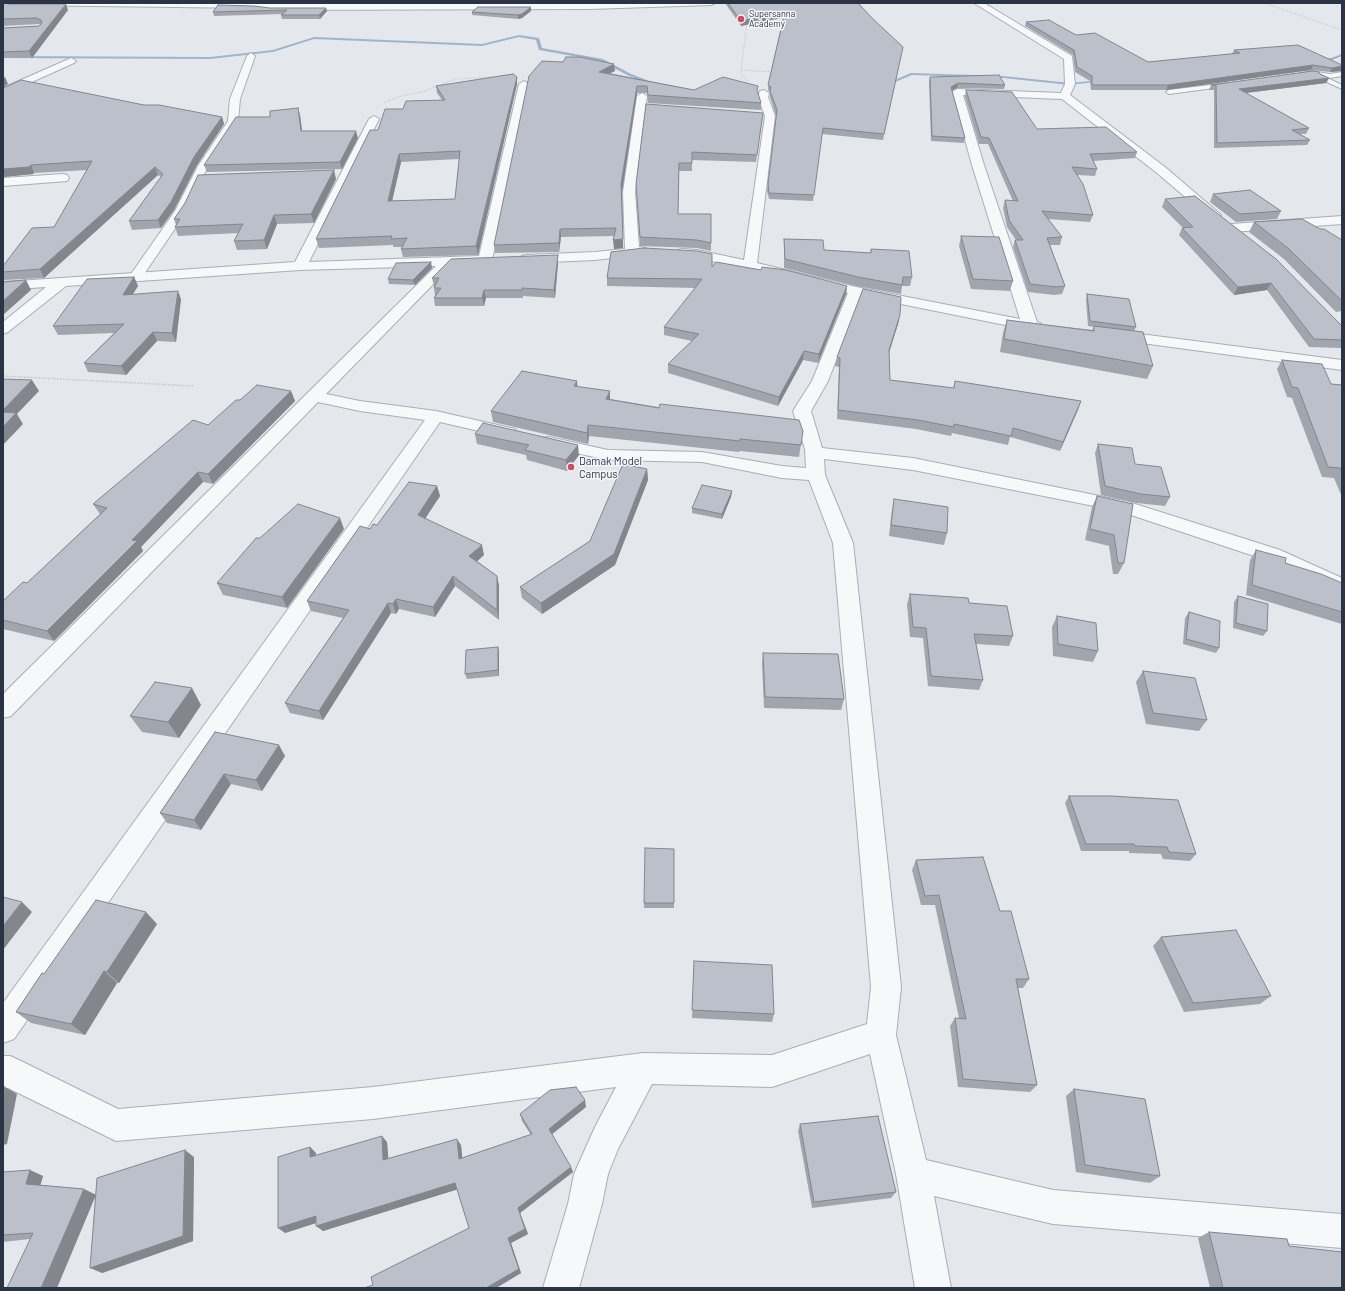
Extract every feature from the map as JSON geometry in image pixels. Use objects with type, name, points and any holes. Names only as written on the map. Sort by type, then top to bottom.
[{"type":"street","points":[[14,3],[256,5],[271,7],[590,6],[711,3]]},
{"type":"street","points":[[978,3],[1069,58],[1070,84],[1065,96]]},
{"type":"street","points":[[135,277],[181,211],[203,166],[233,121],[235,99],[251,56]]},
{"type":"street","points":[[3,92],[71,61]]},
{"type":"street","points":[[485,260],[524,84]]},
{"type":"street","points":[[750,265],[770,116],[763,98],[764,92]]},
{"type":"street","points":[[1030,325],[978,165],[957,92],[1065,96],[1243,237]]},
{"type":"street","points":[[632,252],[628,192],[641,102],[653,107]]},
{"type":"street","points":[[755,115],[770,116]]},
{"type":"street","points":[[300,266],[374,119]]},
{"type":"street","points":[[332,174],[347,173]]},
{"type":"street","points":[[3,182],[63,178]]},
{"type":"street","points":[[198,178],[213,178]]},
{"type":"street","points":[[1232,228],[1342,220]]},
{"type":"street","points":[[516,259],[595,256],[652,251]]},
{"type":"street","points":[[667,252],[697,254],[750,265],[856,291],[1046,327]]},
{"type":"street","points":[[3,286],[300,266],[500,260]]},
{"type":"street","points":[[3,709],[448,261]]},
{"type":"street","points":[[3,329],[62,282]]},
{"type":"street","points":[[856,291],[820,381],[802,411],[815,464],[843,543],[886,987],[881,1035],[913,1174],[933,1288]]},
{"type":"street","points":[[1100,334],[1342,365]]},
{"type":"street","points":[[314,396],[360,406],[436,416],[608,455],[702,456],[782,472],[815,464],[913,464],[1122,506],[1273,556],[1342,587]]},
{"type":"street","points":[[3,1028],[436,416]]},
{"type":"street","points":[[3,1072],[10,1072],[116,1125],[373,1103],[642,1068],[772,1071],[881,1035]]},
{"type":"street","points":[[561,1288],[585,1204],[591,1174],[606,1138],[642,1068]]},
{"type":"street","points":[[913,1174],[1053,1207],[1342,1231]]},
{"type":"lane","points":[[1297,75],[1311,73],[1330,76],[1342,74]]},
{"type":"lane","points":[[1311,73],[1342,87]]},
{"type":"lane","points":[[1169,92],[1234,84]]},
{"type":"path","points":[[1264,3],[1342,30]]},
{"type":"path","points":[[747,23],[742,76],[764,92]]},
{"type":"path","points":[[742,70],[773,72]]},
{"type":"path","points":[[374,119],[384,103],[401,96],[422,92],[456,79],[506,77],[524,84]]},
{"type":"path","points":[[3,376],[193,386]]},
{"type":"building","points":[[3,3],[66,4],[29,51],[3,52],[3,28],[39,26],[42,23],[41,20],[36,18],[3,19]]},
{"type":"building","points":[[728,3],[858,3],[903,47],[884,134],[823,128],[814,195],[769,193],[768,184],[777,110],[770,91],[771,87],[768,85],[785,12],[741,21]]},
{"type":"building","points":[[218,5],[270,8],[326,8],[319,15],[281,15],[287,10],[213,12]]},
{"type":"building","points":[[478,7],[531,7],[522,14],[518,15],[472,12]]},
{"type":"building","points":[[1049,20],[1076,35],[1095,33],[1148,62],[1240,53],[1234,50],[1298,45],[1342,66],[1332,68],[1313,65],[1168,85],[1092,85],[1092,76],[1077,67],[1074,50],[1026,22]]},
{"type":"building","points":[[566,57],[580,57],[614,64],[599,72],[694,90],[723,77],[758,86],[757,90],[761,103],[648,95],[647,86],[637,86],[621,184],[623,239],[613,240],[616,228],[560,229],[559,243],[494,245],[529,76],[542,61],[563,62]]},
{"type":"building","points":[[1313,71],[1319,72],[1320,74],[1329,78],[1239,89],[1309,128],[1292,130],[1310,140],[1217,143],[1216,85],[1211,85]]},
{"type":"building","points":[[513,74],[517,77],[476,246],[401,249],[407,238],[391,239],[392,236],[316,239],[370,130],[378,130],[385,109],[403,109],[406,101],[445,100],[436,86]],"holes":[[[460,151],[455,199],[388,201],[399,154]]]},
{"type":"building","points":[[999,75],[1005,85],[958,83],[951,87],[965,138],[932,136],[930,77]]},
{"type":"building","points":[[21,80],[144,105],[159,105],[222,117],[194,157],[171,202],[158,220],[129,221],[163,174],[155,167],[40,269],[3,272],[3,266],[32,228],[54,227],[92,161],[31,165],[29,167],[3,169],[3,88]]},
{"type":"building","points":[[966,90],[1012,92],[1037,129],[1106,127],[1137,152],[1090,154],[1097,169],[1072,167],[1083,184],[1093,215],[1042,211],[1062,237],[1047,238],[1065,286],[1056,287],[1030,284],[1015,240],[1023,240],[1009,220],[1005,200],[1018,201],[989,138],[981,137]]},
{"type":"building","points":[[646,104],[763,113],[757,155],[692,152],[692,163],[679,163],[678,214],[711,214],[711,243],[697,240],[640,237],[636,184]]},
{"type":"building","points":[[298,108],[301,131],[356,131],[340,162],[204,165],[236,117],[270,117],[270,111]]},
{"type":"building","points":[[334,170],[311,214],[274,215],[264,240],[234,241],[243,224],[175,227],[180,219],[174,219],[185,203],[198,175]]},
{"type":"building","points":[[1250,190],[1281,211],[1240,214],[1213,194]]},
{"type":"building","points":[[1195,196],[1276,259],[1342,325],[1342,340],[1314,339],[1271,283],[1238,287],[1182,228],[1193,227],[1165,199]]},
{"type":"building","points":[[1302,219],[1320,229],[1324,229],[1342,240],[1342,301],[1289,249],[1254,222]]},
{"type":"building","points":[[961,236],[999,237],[1013,281],[973,279]]},
{"type":"building","points":[[784,239],[823,240],[824,250],[871,253],[871,249],[909,251],[912,277],[903,277],[902,285],[858,277],[785,259]]},
{"type":"building","points":[[644,248],[697,251],[712,254],[712,267],[716,262],[761,270],[762,267],[786,270],[847,286],[819,354],[804,351],[779,397],[668,364],[699,334],[664,327],[702,279],[607,278],[611,252]]},
{"type":"building","points":[[558,255],[554,290],[522,288],[522,290],[484,290],[482,298],[434,298],[441,288],[434,288],[439,278],[432,278],[451,259]]},
{"type":"building","points":[[431,262],[413,280],[388,279],[396,263]]},
{"type":"building","points":[[134,277],[123,295],[178,291],[172,333],[153,332],[121,366],[84,363],[124,324],[53,326],[87,279]]},
{"type":"building","points":[[26,280],[3,301],[3,282]]},
{"type":"building","points":[[863,289],[901,297],[900,315],[889,350],[890,380],[954,388],[955,381],[1081,401],[1063,442],[1013,428],[1011,436],[954,424],[954,427],[918,420],[838,410],[840,358],[837,357]]},
{"type":"building","points":[[1087,294],[1129,299],[1136,327],[1090,321]]},
{"type":"building","points":[[1007,320],[1094,331],[1094,326],[1143,332],[1153,366],[1004,339]]},
{"type":"building","points":[[1282,360],[1322,364],[1331,384],[1342,385],[1342,472],[1340,468],[1328,467],[1298,388],[1292,387]]},
{"type":"building","points":[[522,371],[577,381],[574,386],[610,391],[606,399],[659,408],[660,404],[799,420],[803,431],[801,445],[740,439],[740,441],[588,425],[587,433],[491,411]]},
{"type":"building","points":[[3,379],[32,380],[3,410]]},
{"type":"building","points":[[257,385],[291,391],[208,474],[198,472],[132,540],[137,541],[47,631],[3,620],[3,601],[23,582],[27,583],[107,508],[93,504],[193,420],[208,425],[236,400],[240,400]]},
{"type":"building","points":[[3,412],[16,413],[3,427]]},
{"type":"building","points":[[483,423],[578,445],[566,460],[525,450],[529,445],[475,434]]},
{"type":"building","points":[[1098,444],[1132,448],[1135,464],[1161,467],[1170,497],[1141,494],[1105,486]]},
{"type":"building","points":[[623,464],[647,469],[614,554],[541,603],[520,587],[590,541]]},
{"type":"building","points":[[409,482],[437,486],[418,515],[482,545],[469,556],[497,576],[497,610],[453,576],[433,607],[396,599],[393,604],[388,603],[319,711],[285,703],[349,610],[307,601],[360,526],[370,529],[373,524],[377,525]]},
{"type":"building","points":[[702,485],[732,491],[722,514],[692,508]]},
{"type":"building","points":[[1097,496],[1133,504],[1124,563],[1118,563],[1114,535],[1090,529]]},
{"type":"building","points":[[894,499],[948,507],[947,533],[891,525]]},
{"type":"building","points":[[298,504],[340,518],[282,597],[217,583],[256,538],[260,538]]},
{"type":"building","points":[[1256,550],[1286,558],[1285,563],[1321,574],[1342,583],[1342,612],[1252,585]]},
{"type":"building","points":[[910,594],[968,598],[969,603],[1007,606],[1013,636],[974,634],[983,680],[931,676],[926,628],[913,627]]},
{"type":"building","points":[[1238,596],[1268,604],[1267,631],[1236,623]]},
{"type":"building","points":[[1189,612],[1220,621],[1219,648],[1186,639]]},
{"type":"building","points":[[1057,616],[1096,623],[1098,651],[1058,644]]},
{"type":"building","points":[[498,647],[498,670],[465,674],[466,650]]},
{"type":"building","points":[[763,653],[838,654],[844,699],[765,697]]},
{"type":"building","points":[[1143,671],[1195,678],[1207,720],[1153,713]]},
{"type":"building","points":[[155,682],[192,688],[168,722],[130,716]]},
{"type":"building","points":[[215,732],[279,745],[256,780],[224,774],[194,820],[160,813]]},
{"type":"building","points":[[1069,796],[1111,796],[1178,800],[1196,854],[1169,852],[1167,847],[1135,846],[1134,844],[1086,844]]},
{"type":"building","points":[[645,848],[674,849],[674,903],[644,903]]},
{"type":"building","points":[[983,857],[1000,911],[1011,911],[1029,979],[1016,979],[1037,1085],[963,1079],[955,1018],[966,1019],[939,895],[925,896],[916,860]]},
{"type":"building","points":[[3,897],[22,902],[3,926]]},
{"type":"building","points":[[96,900],[146,912],[107,972],[104,971],[71,1024],[16,1012],[42,973],[44,974]]},
{"type":"building","points":[[1236,930],[1271,996],[1193,1003],[1161,937]]},
{"type":"building","points":[[694,961],[772,965],[774,1014],[692,1010]]},
{"type":"building","points":[[576,1087],[585,1100],[549,1129],[571,1167],[518,1208],[525,1229],[508,1238],[519,1269],[486,1288],[364,1288],[373,1285],[371,1277],[469,1228],[455,1183],[316,1226],[316,1216],[278,1228],[278,1157],[310,1147],[310,1157],[382,1136],[383,1160],[457,1139],[459,1159],[532,1134],[520,1114],[550,1090]]},
{"type":"building","points":[[1074,1089],[1145,1099],[1160,1176],[1085,1165]]},
{"type":"building","points":[[878,1116],[896,1192],[814,1202],[800,1124]]},
{"type":"building","points":[[185,1150],[183,1236],[90,1268],[97,1178]]},
{"type":"building","points":[[30,1170],[26,1184],[84,1189],[41,1288],[7,1288],[33,1233],[3,1235],[3,1172]]},
{"type":"building","points":[[1209,1232],[1287,1239],[1289,1246],[1342,1252],[1342,1288],[1223,1288]]},
{"type":"waterway","points":[[3,57],[210,58],[273,51],[314,38],[482,45],[519,36],[538,39],[540,49],[602,60],[630,75],[655,84]]},
{"type":"waterway","points":[[1318,59],[1332,59],[1342,55]]},
{"type":"waterway","points":[[887,84],[911,74],[1003,77],[1070,84],[1101,81]]},
{"type":"place","name":"Supersanna Academy","points":[[741,19]]},
{"type":"place","name":"Damak Model Campus","points":[[571,467]]}]
